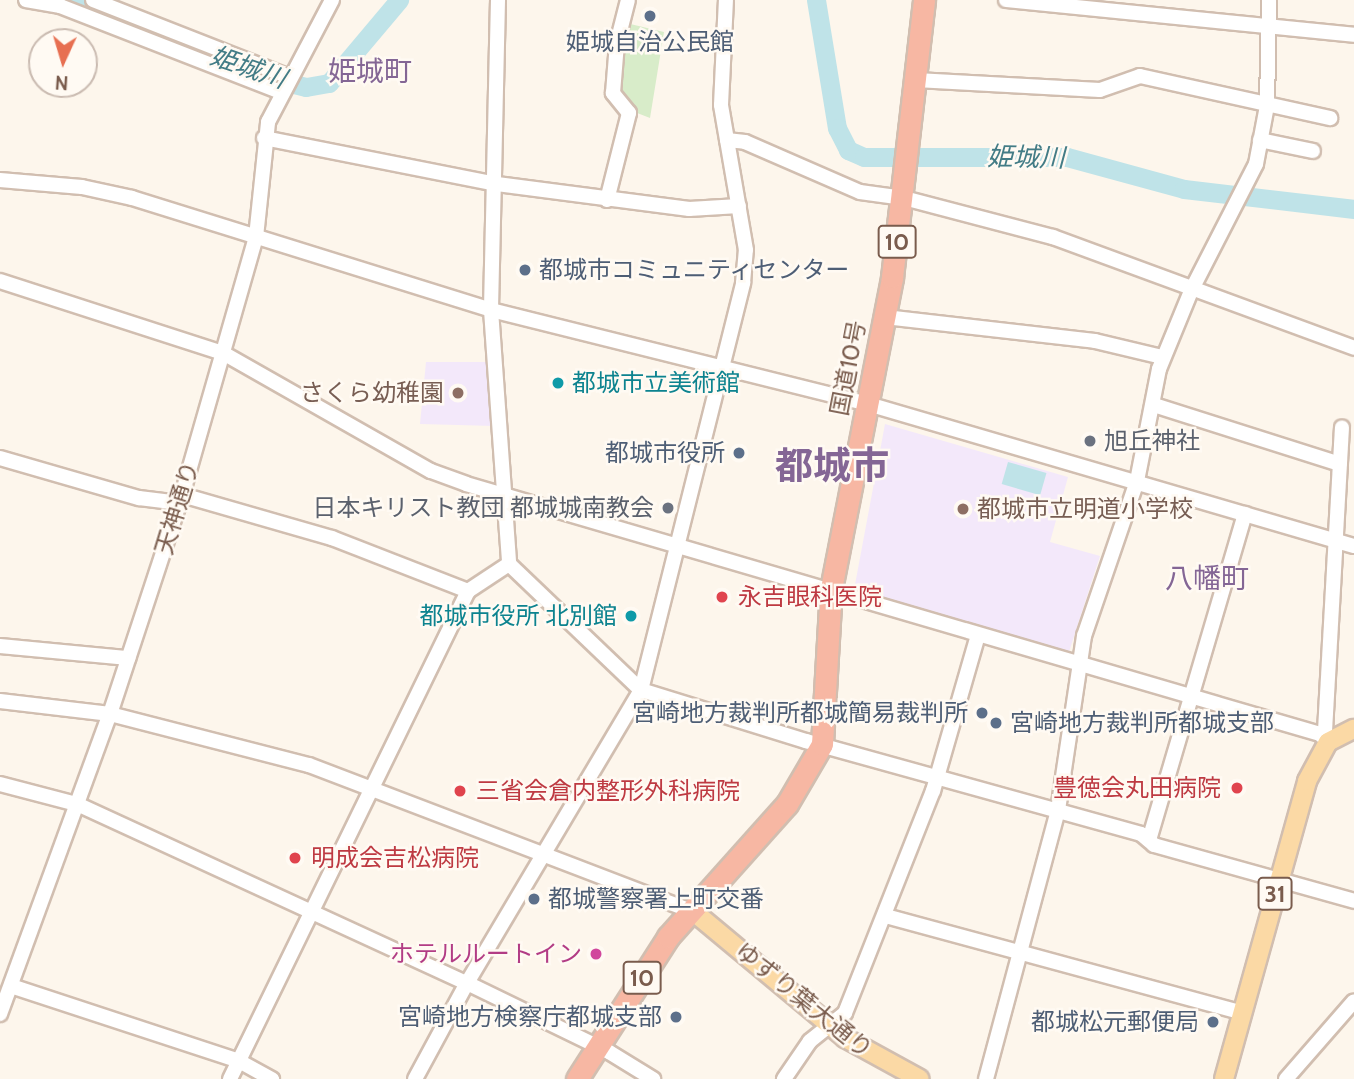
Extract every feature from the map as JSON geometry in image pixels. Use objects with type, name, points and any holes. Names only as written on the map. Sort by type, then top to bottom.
[{"type":"highway","name":"国道10号","points":[[577,1079],[603,1050],[679,945],[694,912],[787,804],[822,744],[831,589],[885,317],[904,198],[924,0]]},
{"type":"highway","name":"国道10号","points":[[593,1079],[603,1050]]},
{"type":"main road","points":[[1328,742],[1351,733]]},
{"type":"main road","name":"31","points":[[1224,1079],[1299,802],[1328,742]]},
{"type":"main road","name":"ゆずり葉大通り","points":[[694,912],[829,1026],[890,1073],[920,1079]]},
{"type":"street","points":[[26,0],[60,6],[284,86]]},
{"type":"street","points":[[93,0],[284,86]]},
{"type":"street","name":"天神通り","points":[[0,1014],[110,714],[181,499],[256,237],[264,138],[284,86],[332,0]]},
{"type":"street","points":[[498,0],[497,184],[491,310],[508,497],[509,564],[642,690],[1058,810],[1149,840],[1154,845],[1354,901]]},
{"type":"street","points":[[607,200],[629,113],[613,93],[617,43],[628,0]]},
{"type":"street","points":[[415,1079],[467,983],[642,690],[743,283],[746,250],[721,105],[726,0]]},
{"type":"street","points":[[1006,0],[1354,35]]},
{"type":"street","points":[[986,1079],[1058,810],[1084,636],[1137,481],[1163,357],[1191,291],[1247,189],[1260,140],[1267,106],[1269,0]]},
{"type":"street","points":[[916,80],[1100,90],[1140,76],[1331,118]]},
{"type":"street","points":[[264,138],[497,184],[607,200],[689,209],[738,206]]},
{"type":"street","points":[[727,140],[745,142],[860,192],[904,198],[1053,237],[1191,291],[1354,348]]},
{"type":"street","points":[[1260,140],[1313,151]]},
{"type":"street","points":[[0,180],[82,187],[256,237],[491,310],[723,365],[868,404],[1354,546]]},
{"type":"street","points":[[0,281],[223,353],[431,471],[508,497],[831,589],[1081,668],[1320,734],[1328,742]]},
{"type":"street","points":[[885,317],[1095,341],[1163,357]]},
{"type":"street","points":[[1154,405],[1340,464]]},
{"type":"street","points":[[1328,742],[1325,731],[1342,426]]},
{"type":"street","points":[[0,458],[139,498],[181,499],[332,538],[468,591]]},
{"type":"street","points":[[1149,840],[1245,514]]},
{"type":"street","points":[[230,1079],[314,912],[370,787],[468,591],[509,564]]},
{"type":"street","points":[[784,1079],[810,1041],[845,1013],[886,916],[938,776],[978,635]]},
{"type":"street","points":[[0,646],[128,658]]},
{"type":"street","points":[[0,701],[110,714],[309,765],[547,852],[694,912]]},
{"type":"street","points":[[0,784],[77,804],[467,983],[603,1050],[653,1079]]},
{"type":"street","points":[[886,916],[1242,1013]]},
{"type":"street","points":[[5,995],[239,1061],[272,1079]]},
{"type":"street","points":[[1286,1079],[1354,1001]]},
{"type":"shaded area","name":"さくら幼稚園","points":[[426,362],[491,362],[495,426],[420,424]]},
{"type":"shaded area","name":"都城市立明道小学校","points":[[885,424],[1068,477],[1050,542],[1100,556],[1068,655],[854,590]]},
{"type":"green space","points":[[626,23],[664,32],[650,118],[632,111],[621,97],[618,84]]},
{"type":"water","points":[[1008,462],[1046,473],[1040,495],[1002,484]]},
{"type":"waterway","name":"姫城川","points":[[68,0],[266,77],[306,87],[329,83],[399,0]]},
{"type":"waterway","name":"姫城川","points":[[816,0],[837,128],[848,150],[864,157],[1067,157],[1184,189],[1354,209]]},
{"type":"place","name":"姫城自治公民館","points":[[650,16]]},
{"type":"place","name":"都城市コミュニティセンター","points":[[525,270]]},
{"type":"place","name":"都城市立美術館","points":[[558,383]]},
{"type":"place","name":"さくら幼稚園","points":[[458,393]]},
{"type":"place","name":"旭丘神社","points":[[1090,441]]},
{"type":"place","name":"都城市役所","points":[[739,453]]},
{"type":"place","name":"日本キリスト教団 都城城南教会","points":[[668,508]]},
{"type":"place","name":"都城市立明道小学校","points":[[963,509]]},
{"type":"place","name":"永吉眼科医院","points":[[722,597]]},
{"type":"place","name":"都城市役所 北別館","points":[[631,616]]},
{"type":"place","name":"宮崎地方裁判所都城簡易裁判所","points":[[982,713]]},
{"type":"place","name":"宮崎地方裁判所都城支部","points":[[996,723]]},
{"type":"place","name":"豊徳会丸田病院","points":[[1237,788]]},
{"type":"place","name":"三省会倉内整形外科病院","points":[[460,791]]},
{"type":"place","name":"明成会吉松病院","points":[[295,858]]},
{"type":"place","name":"都城警察署上町交番","points":[[534,899]]},
{"type":"place","name":"ホテルルートイン","points":[[596,954]]},
{"type":"place","name":"宮崎地方検察庁都城支部","points":[[676,1017]]},
{"type":"place","name":"都城松元郵便局","points":[[1213,1022]]},
{"type":"district","name":"姫城町","points":[[370,71]]},
{"type":"district","name":"都城市","points":[[832,466]]},
{"type":"district","name":"八幡町","points":[[1207,578]]}]
